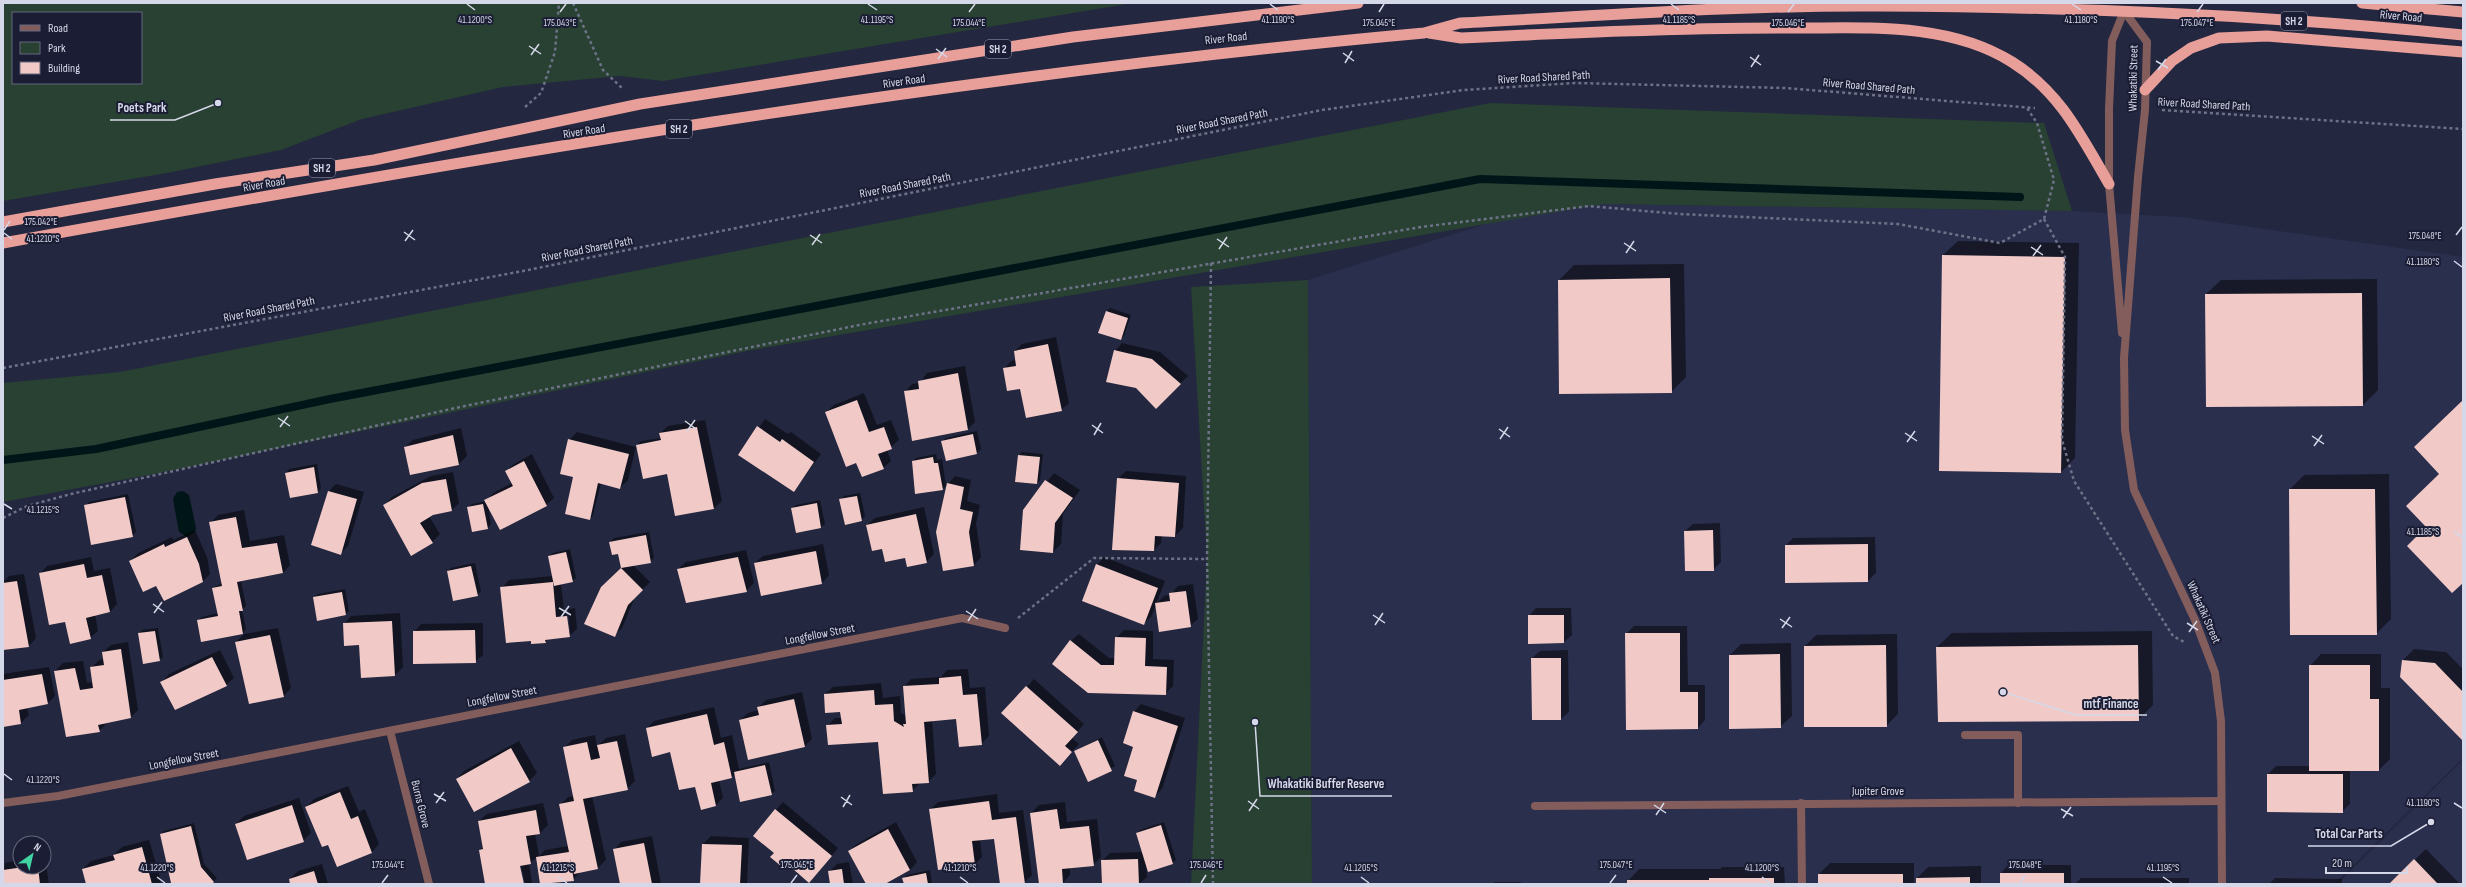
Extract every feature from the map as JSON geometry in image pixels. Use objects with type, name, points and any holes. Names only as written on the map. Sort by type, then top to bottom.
[{"type":"highway","name":"River Road","points":[[3,222],[215,184],[374,160],[640,104],[1072,37],[1358,3]]},
{"type":"highway","points":[[2114,3],[2127,7]]},
{"type":"highway","points":[[2362,3],[2463,12]]},
{"type":"highway","name":"River Road","points":[[3,243],[496,158],[870,99],[1139,61],[1424,33],[1460,23],[1752,8],[1878,6],[2127,7],[2463,35]]},
{"type":"highway","points":[[1424,33],[1460,38],[1702,28],[1889,29],[1950,36],[1984,47],[2012,62],[2038,81],[2066,110],[2109,184]]},
{"type":"highway","points":[[2145,90],[2172,62],[2191,48],[2219,38],[2267,36],[2463,52]]},
{"type":"street","name":"Whakatiki Street","points":[[2124,358],[2138,177],[2145,110],[2147,42],[2127,7]]},
{"type":"street","name":"Whakatiki Street","points":[[2127,7],[2112,41],[2109,109],[2109,184],[2124,358],[2125,430],[2134,490],[2196,620],[2210,657],[2218,689],[2221,721],[2222,884]]},
{"type":"street","name":"Longfellow Street","points":[[3,804],[58,796],[962,618],[1005,628]]},
{"type":"street","name":"Burns Grove","points":[[390,731],[429,884]]},
{"type":"street","points":[[1965,735],[2018,735],[2018,803]]},
{"type":"street","name":"Jupiter Grove","points":[[1535,806],[2221,801]]},
{"type":"street","points":[[1802,803],[1802,884]]},
{"type":"path","points":[[524,108],[541,93],[555,52],[559,3]]},
{"type":"path","points":[[572,3],[603,70],[640,104]]},
{"type":"path","name":"River Road Shared Path","points":[[3,368],[523,272],[1322,110],[1464,90],[1575,83],[1785,88],[2066,110]]},
{"type":"path","points":[[2026,108],[2037,123],[2054,180],[2044,219],[2065,257],[2062,440],[2074,481],[2173,636],[2210,657]]},
{"type":"path","name":"River Road Shared Path","points":[[2145,110],[2463,129]]},
{"type":"path","points":[[3,518],[26,506],[71,494],[460,407],[859,326],[1088,287],[1211,263],[1421,227],[1589,206],[1679,214],[1898,224],[2000,243],[2044,219]]},
{"type":"path","points":[[1211,263],[1207,559],[1213,884]]},
{"type":"path","points":[[1005,628],[1094,558],[1207,559]]},
{"type":"shaded area","points":[[1603,204],[2072,211],[2181,217],[2463,257],[2463,758],[2334,884],[1312,884],[1308,280],[1508,217]]},
{"type":"shaded area","points":[[183,491],[189,495],[196,528],[195,532],[187,537],[179,532],[173,499],[177,492]]},
{"type":"shaded area","points":[[2463,760],[2463,884],[2337,884]]},
{"type":"green space","points":[[3,3],[1133,3],[663,81],[620,76],[503,87],[362,119],[281,150],[167,173],[3,201]]},
{"type":"green space","points":[[1490,103],[2044,123],[2072,211],[1603,204],[752,350],[159,473],[3,502],[3,383],[120,372]]},
{"type":"green space","points":[[1308,280],[1312,884],[1191,884],[1207,559],[1191,287]]},
{"type":"building","points":[[1942,255],[2065,257],[2061,473],[1939,471]]},
{"type":"building","points":[[1670,278],[1672,393],[1559,394],[1558,280]]},
{"type":"building","points":[[2362,293],[2363,406],[2206,407],[2205,294]]},
{"type":"building","points":[[1106,311],[1128,318],[1121,340],[1098,333]]},
{"type":"building","points":[[1048,344],[1062,411],[1026,418],[1020,389],[1007,391],[1003,368],[1016,366],[1014,351]]},
{"type":"building","points":[[1114,350],[1152,359],[1181,384],[1156,409],[1136,388],[1106,382]]},
{"type":"building","points":[[958,373],[968,430],[912,441],[904,391],[919,389],[918,381]]},
{"type":"building","points":[[857,400],[869,432],[884,427],[892,449],[878,454],[884,469],[862,477],[856,463],[846,467],[825,412]]},
{"type":"building","points":[[2463,400],[2463,583],[2452,593],[2407,546],[2426,527],[2406,506],[2439,474],[2414,447]]},
{"type":"building","points":[[757,426],[780,442],[782,439],[814,462],[794,492],[738,455]]},
{"type":"building","points":[[697,427],[714,509],[675,516],[667,474],[643,479],[636,445],[661,440],[659,433]]},
{"type":"building","points":[[973,434],[977,454],[946,461],[941,441]]},
{"type":"building","points":[[453,435],[459,465],[410,475],[404,447]]},
{"type":"building","points":[[568,439],[629,454],[620,489],[598,483],[590,520],[565,514],[573,477],[560,474]]},
{"type":"building","points":[[1018,455],[1040,457],[1037,484],[1015,482]]},
{"type":"building","points":[[933,457],[934,463],[938,463],[943,490],[915,494],[912,461]]},
{"type":"building","points":[[524,461],[547,506],[500,530],[484,500],[513,486],[505,471]]},
{"type":"building","points":[[314,467],[318,493],[290,498],[285,473]]},
{"type":"building","points":[[1117,478],[1179,483],[1175,537],[1155,536],[1154,551],[1112,550]]},
{"type":"building","points":[[446,479],[452,511],[433,515],[420,523],[433,543],[411,556],[383,505],[422,483]]},
{"type":"building","points":[[1045,480],[1073,498],[1055,523],[1053,553],[1020,550],[1023,510]]},
{"type":"building","points":[[947,483],[964,487],[960,509],[973,512],[969,532],[974,566],[943,571],[936,532]]},
{"type":"building","points":[[2289,489],[2375,489],[2377,635],[2290,635]]},
{"type":"building","points":[[328,491],[357,499],[341,555],[311,545]]},
{"type":"building","points":[[857,496],[862,521],[845,525],[839,499]]},
{"type":"building","points":[[125,497],[133,537],[91,545],[84,505]]},
{"type":"building","points":[[817,503],[821,528],[796,533],[791,508]]},
{"type":"building","points":[[483,504],[488,529],[472,532],[467,507]]},
{"type":"building","points":[[916,514],[927,563],[907,567],[905,558],[885,562],[882,549],[872,551],[866,525]]},
{"type":"building","points":[[236,517],[242,548],[277,543],[283,573],[237,582],[243,611],[239,611],[243,634],[201,642],[197,620],[218,616],[212,588],[222,586],[209,522]]},
{"type":"building","points":[[1713,530],[1714,571],[1685,571],[1684,531]]},
{"type":"building","points":[[646,535],[651,563],[621,568],[618,554],[612,555],[609,542]]},
{"type":"building","points":[[187,537],[199,564],[203,582],[164,601],[156,586],[143,592],[129,561],[164,544],[165,547]]},
{"type":"building","points":[[1868,544],[1868,582],[1785,583],[1785,545]]},
{"type":"building","points":[[816,551],[822,584],[761,596],[754,563]]},
{"type":"building","points":[[566,552],[573,582],[554,586],[548,556]]},
{"type":"building","points":[[738,557],[747,592],[686,603],[677,569]]},
{"type":"building","points":[[84,564],[87,578],[102,575],[110,612],[86,618],[91,639],[70,644],[65,622],[49,625],[39,573]]},
{"type":"building","points":[[1096,564],[1158,588],[1144,625],[1082,601]]},
{"type":"building","points":[[471,566],[478,596],[453,601],[447,571]]},
{"type":"building","points":[[621,568],[643,590],[628,605],[615,637],[584,624],[601,587]]},
{"type":"building","points":[[17,581],[29,647],[3,650],[3,583]]},
{"type":"building","points":[[553,582],[556,617],[567,616],[570,637],[545,640],[546,643],[531,644],[531,641],[506,643],[500,587]]},
{"type":"building","points":[[1186,591],[1191,627],[1159,632],[1155,603],[1170,601],[1169,593]]},
{"type":"building","points":[[342,592],[346,615],[317,621],[313,597]]},
{"type":"building","points":[[1528,615],[1564,615],[1564,643],[1528,644]]},
{"type":"building","points":[[392,621],[395,676],[361,678],[359,645],[344,646],[343,623]]},
{"type":"building","points":[[475,630],[476,663],[413,664],[413,631]]},
{"type":"building","points":[[155,631],[160,661],[143,664],[138,633]]},
{"type":"building","points":[[1625,633],[1680,633],[1680,692],[1698,692],[1698,729],[1626,730]]},
{"type":"building","points":[[270,635],[284,697],[249,704],[235,642]]},
{"type":"building","points":[[1115,637],[1146,638],[1145,666],[1167,667],[1166,695],[1088,693],[1052,664],[1070,640],[1101,665],[1114,665]]},
{"type":"building","points":[[1886,645],[1887,727],[1804,727],[1804,646]]},
{"type":"building","points":[[2138,645],[2139,721],[1938,722],[1936,647]]},
{"type":"building","points":[[121,649],[131,718],[98,725],[100,732],[66,737],[54,671],[75,668],[80,690],[93,688],[90,667],[104,665],[102,652]]},
{"type":"building","points":[[1780,654],[1781,728],[1729,729],[1729,655]]},
{"type":"building","points":[[212,657],[227,686],[175,710],[160,682]]},
{"type":"building","points":[[1531,658],[1561,658],[1561,720],[1532,720]]},
{"type":"building","points":[[2402,660],[2435,663],[2463,692],[2463,741],[2400,677]]},
{"type":"building","points":[[2309,665],[2370,665],[2370,699],[2379,699],[2379,771],[2309,771]]},
{"type":"building","points":[[42,674],[48,704],[19,710],[21,724],[3,727],[3,680]]},
{"type":"building","points":[[961,676],[963,695],[977,694],[982,745],[959,747],[956,719],[924,722],[929,783],[912,784],[913,792],[883,794],[878,742],[828,745],[826,725],[842,724],[840,712],[825,713],[824,694],[874,690],[875,705],[893,704],[894,721],[904,727],[903,724],[906,724],[903,686],[939,684],[939,678]]},
{"type":"building","points":[[1026,686],[1078,732],[1065,746],[1072,752],[1060,766],[1001,713]]},
{"type":"building","points":[[794,699],[805,747],[748,760],[739,720],[759,715],[757,707]]},
{"type":"building","points":[[1133,711],[1178,726],[1155,798],[1134,791],[1137,780],[1124,776],[1133,747],[1123,743]]},
{"type":"building","points":[[707,714],[714,745],[724,742],[732,778],[711,783],[716,806],[701,810],[695,787],[679,790],[670,752],[652,757],[646,728]]},
{"type":"building","points":[[1098,740],[1112,771],[1088,782],[1074,751]]},
{"type":"building","points":[[617,741],[628,790],[583,799],[598,869],[574,874],[570,858],[574,881],[540,884],[536,857],[569,852],[559,804],[574,801],[563,747],[587,742],[591,760],[600,758],[597,745]]},
{"type":"building","points":[[511,748],[530,782],[474,812],[456,779]]},
{"type":"building","points":[[765,765],[772,795],[740,802],[734,772]]},
{"type":"building","points":[[2267,774],[2343,774],[2343,813],[2267,812]]},
{"type":"building","points":[[340,792],[351,819],[358,816],[372,853],[337,867],[328,845],[322,847],[305,807]]},
{"type":"building","points":[[989,801],[992,820],[1016,817],[1025,884],[1000,884],[994,839],[972,841],[975,865],[938,870],[929,809]]},
{"type":"building","points":[[292,805],[304,842],[247,860],[235,824]]},
{"type":"building","points":[[775,809],[832,856],[809,883],[784,861],[781,866],[770,857],[774,853],[753,836]]},
{"type":"building","points":[[1057,809],[1060,829],[1089,826],[1094,866],[1062,869],[1063,884],[1039,884],[1030,813]]},
{"type":"building","points":[[536,810],[540,834],[526,836],[531,864],[520,866],[524,884],[485,884],[479,850],[483,849],[478,821]]},
{"type":"building","points":[[1161,825],[1173,864],[1148,872],[1136,833]]},
{"type":"building","points":[[191,826],[201,867],[214,882],[212,884],[171,883],[160,834]]},
{"type":"building","points":[[888,829],[910,870],[885,884],[866,884],[848,851]]},
{"type":"building","points":[[644,843],[652,884],[620,884],[613,849]]},
{"type":"building","points":[[702,844],[742,845],[740,884],[700,884]]},
{"type":"building","points":[[142,847],[152,884],[86,884],[82,869],[115,860],[113,855]]},
{"type":"building","points":[[1138,859],[1139,884],[1102,884],[1101,860]]},
{"type":"building","points":[[2414,859],[2438,884],[2389,884]]},
{"type":"building","points":[[12,869],[12,875],[39,875],[40,884],[3,884],[3,870]]},
{"type":"building","points":[[842,869],[844,884],[830,884],[828,871]]},
{"type":"building","points":[[314,871],[318,884],[290,884],[289,879]]},
{"type":"building","points":[[926,873],[928,884],[904,884],[902,878]]},
{"type":"building","points":[[2000,873],[2064,873],[2064,884],[2000,884]]},
{"type":"building","points":[[1818,874],[1903,874],[1903,884],[1818,884]]},
{"type":"building","points":[[1970,877],[1970,884],[1916,884],[1916,878]]},
{"type":"building","points":[[1709,878],[1774,878],[1774,884],[1627,884],[1627,880],[1709,880]]},
{"type":"waterway","points":[[3,460],[96,449],[330,399],[1480,179],[2020,197]]},
{"type":"place","name":"Poets Park","points":[[218,103]]},
{"type":"place","name":"mtf Finance","points":[[2003,692]]},
{"type":"place","name":"Whakatiki Buffer Reserve","points":[[1255,722]]},
{"type":"place","name":"Total Car Parts","points":[[2431,822]]}]
